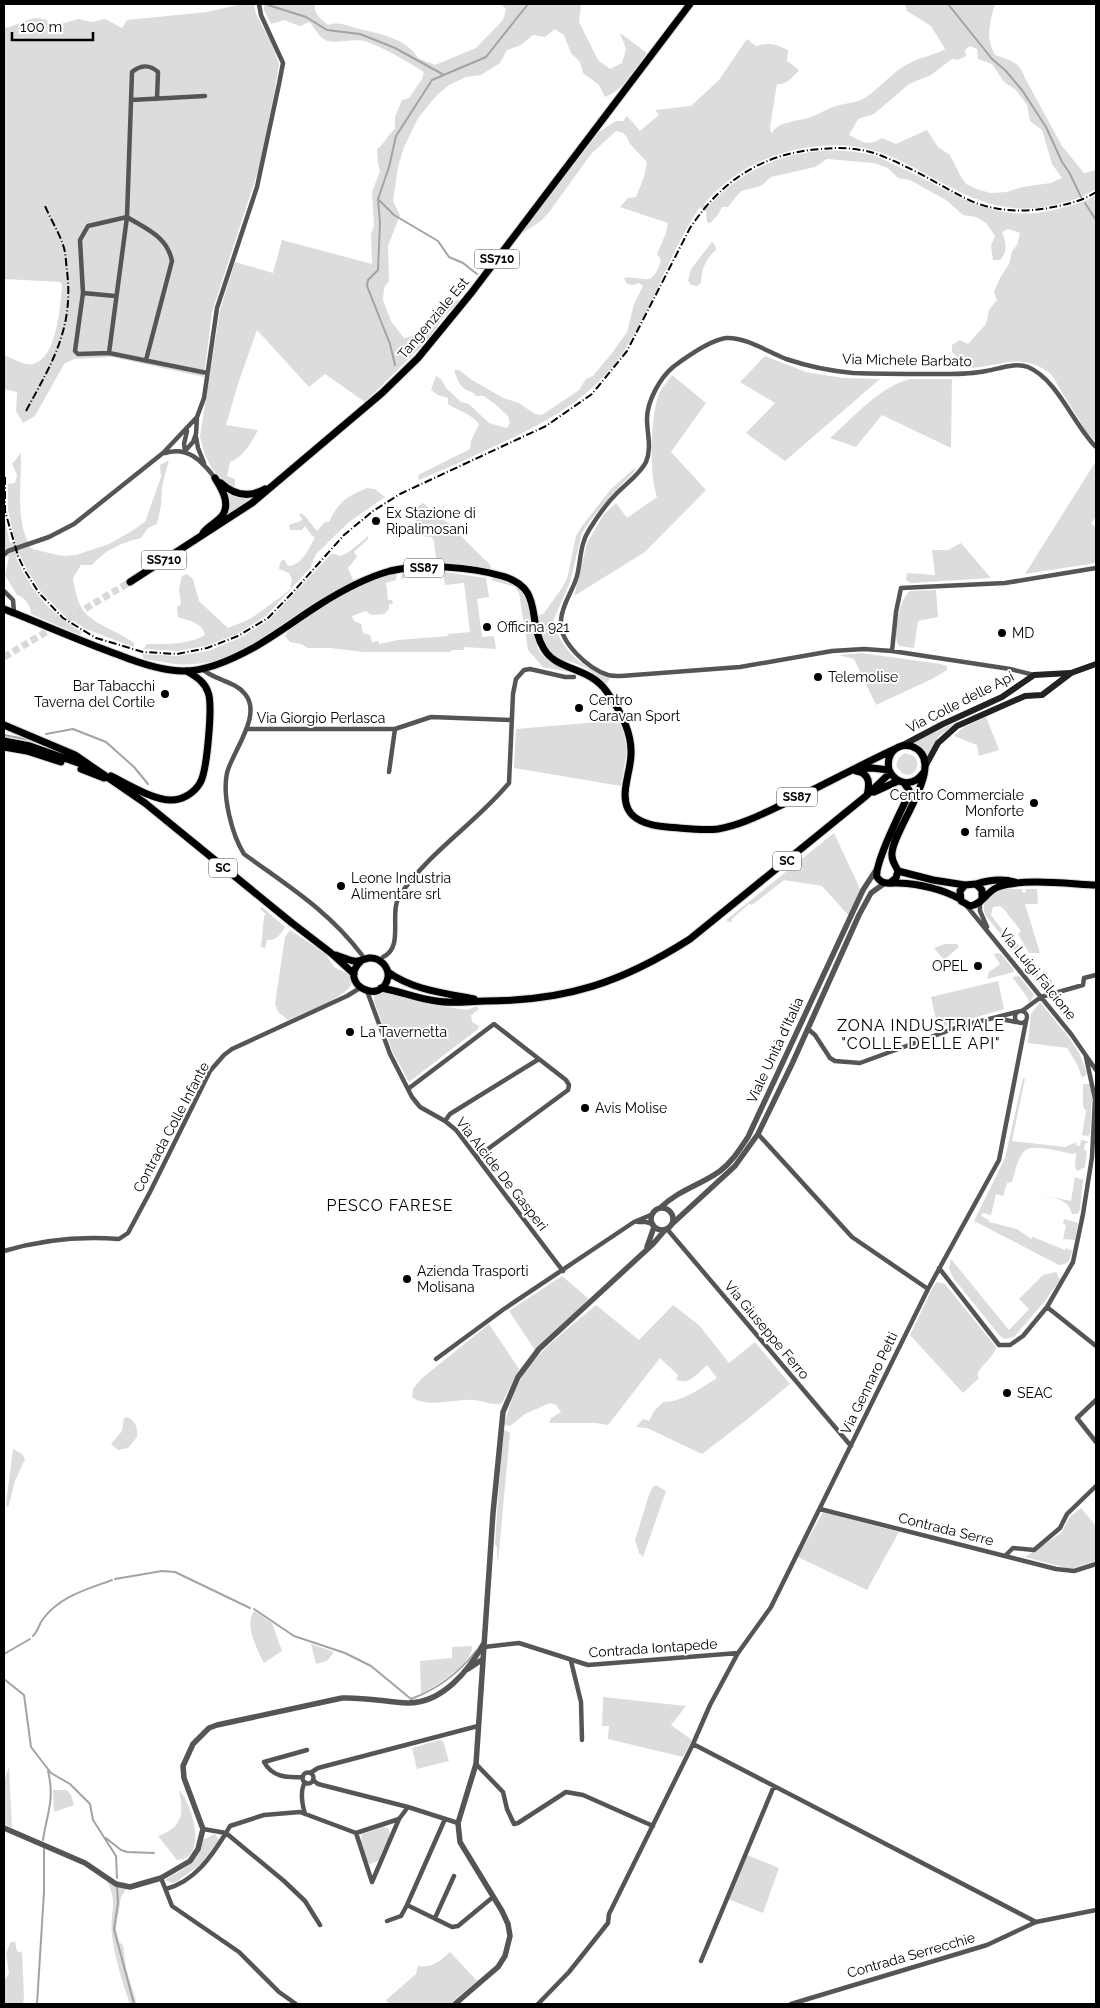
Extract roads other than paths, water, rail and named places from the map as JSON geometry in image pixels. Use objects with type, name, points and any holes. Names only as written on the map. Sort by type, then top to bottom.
[{"type":"main road","name":"Tangenziale Est","points":[[130,582],[239,512],[273,486],[382,392],[418,358],[472,292],[690,4]]},
{"type":"main road","points":[[216,478],[229,491],[241,495],[254,494],[273,486]]},
{"type":"main road","points":[[198,538],[207,527],[221,517],[224,511],[226,501],[216,478]]},
{"type":"main road","name":"SS87","points":[[4,609],[93,646],[140,663],[171,670],[187,671],[202,669],[240,656],[280,633],[317,606],[341,592],[386,572],[419,568],[444,568],[489,574],[514,580],[525,587],[531,599],[539,640],[545,651],[562,665],[587,673],[595,678],[606,690],[625,721],[631,738],[631,756],[625,794],[627,808],[633,816],[646,823],[702,830],[734,825],[853,771],[900,746]]},
{"type":"main road","points":[[1071,673],[1034,675],[1028,680],[1028,688],[1034,694],[1042,695],[1071,673],[1096,664]]},
{"type":"main road","points":[[4,741],[30,746],[100,771],[158,798],[172,800],[184,798],[194,791],[200,783],[204,772],[210,702],[205,686],[200,679],[187,671]]},
{"type":"main road","points":[[1042,675],[1048,681],[1048,689]]},
{"type":"main road","name":"Via Colle delle Api","points":[[900,746],[950,720],[1002,698],[1028,680]]},
{"type":"main road","name":"Via Colle delle Api","points":[[925,768],[938,743],[957,726],[1034,694]]},
{"type":"main road","points":[[4,725],[75,755],[115,783]]},
{"type":"main road","points":[[1018,883],[1006,879],[965,885],[933,880],[898,871],[892,863],[892,848],[919,790],[925,768],[924,756],[919,749],[911,746],[900,746],[890,756],[889,772],[909,790],[884,847],[877,868],[878,878],[888,883],[919,884],[944,890],[960,899],[966,905],[974,906],[988,892],[999,886],[1018,883],[1096,885]]},
{"type":"main road","points":[[4,747],[27,751],[60,761],[115,783]]},
{"type":"main road","name":"SS87","points":[[853,771],[872,768],[889,772]]},
{"type":"main road","points":[[901,782],[916,781],[925,768]]},
{"type":"main road","points":[[853,771],[861,772],[869,781],[866,796]]},
{"type":"main road","name":"SC","points":[[381,988],[415,998],[438,1002],[529,1000],[552,997],[616,979],[670,952],[708,926],[866,796],[889,772]]},
{"type":"main road","name":"SC","points":[[866,796],[892,782],[901,782]]},
{"type":"main road","name":"SC","points":[[115,783],[146,803],[331,953],[354,974]]},
{"type":"main road","points":[[877,868],[885,862],[892,863]]},
{"type":"main road","points":[[888,883],[896,878],[898,871]]},
{"type":"main road","points":[[976,884],[982,890],[981,900]]},
{"type":"main road","points":[[960,899],[960,891],[965,885]]},
{"type":"main road","name":"SC","points":[[331,953],[353,961],[362,958]]},
{"type":"main road","points":[[362,958],[379,960],[388,972],[387,979],[381,988],[374,991],[360,988],[354,974],[362,958]]},
{"type":"main road","name":"SC","points":[[388,972],[408,984],[420,988],[484,1001]]},
{"type":"street","points":[[185,452],[193,442],[196,434],[198,417],[204,398],[216,308],[257,187],[283,64],[261,15],[259,4]]},
{"type":"street","points":[[109,353],[115,296],[127,217],[132,72],[137,68],[146,66],[158,72],[157,99]]},
{"type":"street","points":[[131,100],[205,96]]},
{"type":"street","points":[[146,360],[172,261],[170,250],[165,242],[127,217],[88,226],[80,240],[83,294],[75,351],[78,354],[109,353],[207,374]]},
{"type":"street","points":[[83,294],[115,296]]},
{"type":"street","name":"Via Michele Barbato","points":[[892,651],[864,649],[832,650],[740,667],[621,676],[609,675],[578,656],[568,644],[560,622],[577,574],[584,540],[602,511],[638,473],[646,461],[649,448],[647,416],[654,392],[673,367],[712,342],[726,338],[744,341],[786,359],[815,367],[851,372],[952,374],[983,372],[1013,365],[1025,366],[1039,374],[1050,384],[1085,437],[1096,448]]},
{"type":"street","points":[[4,555],[8,551],[49,537],[74,524],[164,453],[198,417]]},
{"type":"street","points":[[185,452],[184,444],[188,428]]},
{"type":"street","points":[[196,434],[198,448],[204,464]]},
{"type":"street","points":[[164,453],[174,450],[185,452],[204,464],[216,478]]},
{"type":"street","points":[[1034,675],[1010,669],[892,651],[896,612],[901,588],[1005,583],[1096,568]]},
{"type":"street","points":[[4,591],[12,600],[14,612]]},
{"type":"street","points":[[202,669],[209,675],[241,690],[245,694],[250,707],[247,728],[227,772],[225,789],[238,844],[244,854],[314,904],[342,930],[362,958]]},
{"type":"street","points":[[383,957],[393,949],[395,915],[399,897],[424,865],[509,783],[516,679],[524,670],[530,669],[565,677],[574,677]]},
{"type":"street","name":"Via Giorgio Perlasca","points":[[247,728],[395,730],[431,717],[512,720]]},
{"type":"street","points":[[389,772],[395,730]]},
{"type":"street","name":"Viale Unità d'Italia","points":[[436,1359],[504,1310],[634,1222],[653,1214],[678,1192],[720,1171],[736,1156],[748,1137],[863,890],[877,868]]},
{"type":"street","name":"Viale Unità d'Italia","points":[[458,1823],[476,1764],[500,1434],[503,1412],[510,1392],[518,1377],[539,1349],[735,1166],[758,1134],[859,915],[871,894],[888,883]]},
{"type":"street","name":"Via Luigi Falcione","points":[[981,900],[980,911],[988,930]]},
{"type":"street","name":"Via Luigi Falcione","points":[[966,905],[1071,1034],[1096,1070]]},
{"type":"street","points":[[808,1028],[815,1035],[830,1058],[835,1061],[860,1063],[961,1026],[1019,1012],[1032,1005],[1041,997],[1083,985],[1084,978],[1096,975]]},
{"type":"street","name":"Contrada Colle Infante","points":[[4,1251],[72,1238],[92,1236],[119,1239],[123,1237],[128,1233],[150,1192],[210,1071],[224,1054],[347,996],[360,988]]},
{"type":"street","name":"Via Alcide De Gasperi","points":[[367,991],[390,1054],[408,1089],[420,1107],[445,1121],[456,1130],[563,1271]]},
{"type":"street","name":"Via Gennaro Petti","points":[[820,1509],[928,1289],[999,1160],[1023,1036],[1032,1005]]},
{"type":"street","points":[[992,1018],[1022,1024],[1027,1019],[1019,1012]]},
{"type":"street","points":[[1019,1012],[1015,1016],[1023,1036]]},
{"type":"street","points":[[408,1089],[491,1024],[494,1024],[566,1080],[568,1090],[477,1157]]},
{"type":"street","name":"Via Luigi Falcione","points":[[1086,1057],[1093,1087],[1095,1109],[1092,1157]]},
{"type":"street","points":[[445,1121],[450,1114],[539,1059]]},
{"type":"street","points":[[1093,1087],[1096,1081]]},
{"type":"street","points":[[758,1134],[852,1237],[928,1289]]},
{"type":"street","points":[[939,1268],[999,1345],[1010,1345],[1023,1336],[1047,1307],[1073,1262],[1092,1157],[1096,1149]]},
{"type":"street","points":[[660,1208],[670,1211],[673,1217],[672,1224]]},
{"type":"street","points":[[645,1251],[654,1226],[653,1214]]},
{"type":"street","points":[[634,1222],[642,1221],[659,1230],[666,1229]]},
{"type":"street","name":"Via Giuseppe Ferro","points":[[666,1229],[851,1446]]},
{"type":"street","points":[[1047,1307],[1096,1346]]},
{"type":"street","points":[[1096,1400],[1077,1418],[1096,1440]]},
{"type":"street","points":[[1006,1556],[1012,1548],[1034,1550],[1049,1539],[1060,1528],[1067,1514],[1096,1486]]},
{"type":"street","name":"Contrada Iontapede","points":[[538,2004],[569,1972],[608,1923],[609,1914],[693,1744],[710,1705],[738,1653],[770,1607],[820,1509]]},
{"type":"street","name":"Contrada Serre","points":[[820,1509],[1066,1571],[1074,1571],[1096,1564]]},
{"type":"street","name":"Contrada Iontapede","points":[[485,1644],[519,1643],[588,1665],[738,1653]]},
{"type":"street","points":[[465,1672],[485,1644]]},
{"type":"street","points":[[475,1658],[483,1659]]},
{"type":"street","points":[[4,1828],[85,1864],[116,1884],[130,1887],[161,1878],[190,1861],[198,1849],[203,1829],[184,1778],[183,1766],[193,1744],[209,1728],[342,1698],[358,1697],[411,1703],[423,1701],[444,1691],[483,1659]]},
{"type":"street","points":[[572,1661],[581,1702],[582,1740]]},
{"type":"street","points":[[472,1667],[479,1668],[483,1672]]},
{"type":"street","points":[[305,1814],[302,1796],[305,1773],[478,1726]]},
{"type":"street","points":[[693,1744],[1036,1922]]},
{"type":"street","points":[[307,1750],[264,1762],[274,1773],[288,1778],[304,1780],[309,1783],[313,1780]]},
{"type":"street","points":[[476,1764],[503,1792],[507,1809],[514,1824],[566,1792],[583,1794],[653,1826]]},
{"type":"street","points":[[310,1773],[313,1780],[318,1784],[408,1807],[458,1823],[460,1842],[508,1924],[510,1936],[505,1956],[498,1967],[455,2004]]},
{"type":"street","points":[[701,1961],[774,1786]]},
{"type":"street","points":[[356,1833],[372,1882],[400,1820],[408,1807]]},
{"type":"street","points":[[166,1889],[178,1885],[197,1871],[212,1855],[230,1826],[264,1815],[300,1812],[356,1833],[400,1820]]},
{"type":"street","points":[[388,1921],[400,1916],[407,1904],[446,1819]]},
{"type":"street","points":[[203,1829],[226,1833],[237,1840],[305,1901],[320,1925]]},
{"type":"street","points":[[435,1918],[454,1876]]},
{"type":"street","points":[[161,1878],[172,1906],[239,1952],[279,1992],[296,2004]]},
{"type":"street","points":[[407,1904],[452,1927],[458,1926],[493,1897]]},
{"type":"street","name":"Contrada Serrecchie","points":[[791,2004],[987,1945],[1036,1922],[1096,1910]]},
{"type":"waterway","points":[[395,365],[390,344],[367,286],[368,280],[378,270],[380,223],[378,199],[389,167],[396,136],[432,80],[486,57],[528,4]]},
{"type":"waterway","points":[[948,4],[992,59],[1005,70],[1022,90],[1046,127],[1081,197]]},
{"type":"waterway","points":[[268,5],[306,17],[327,30],[360,34],[395,48],[444,75]]},
{"type":"waterway","points":[[379,200],[394,215],[438,241],[449,257],[463,263],[477,274]]},
{"type":"waterway","points":[[1085,203],[1096,220]]},
{"type":"waterway","points":[[46,734],[73,729],[106,742],[134,767],[148,784]]},
{"type":"waterway","points":[[4,735],[30,740]]},
{"type":"waterway","points":[[115,1579],[162,1571],[175,1572],[250,1608]]},
{"type":"waterway","points":[[33,1636],[43,1619],[58,1604],[75,1594],[112,1580]]},
{"type":"waterway","points":[[254,1609],[294,1636],[345,1653],[371,1666],[411,1699],[430,1691],[447,1680],[476,1651]]},
{"type":"waterway","points":[[4,1654],[30,1639]]},
{"type":"waterway","points":[[4,1679],[24,1695],[31,1747],[51,1773],[70,1784],[90,1804],[93,1820],[116,1856],[117,1878]]},
{"type":"waterway","points":[[43,1840],[51,1798],[48,1771]]},
{"type":"waterway","points":[[106,1838],[121,1850],[127,1852],[154,1853]]},
{"type":"waterway","points":[[37,2004],[44,1892],[44,1849]]},
{"type":"waterway","points":[[117,1886],[118,1903],[114,1929],[134,2004]]},
{"type":"tunnel","points":[[4,657],[130,582]]},
{"type":"railway","points":[[5,477],[5,511],[18,556],[39,593],[63,618],[96,638],[143,652],[177,654],[207,648],[238,636],[268,618],[344,535],[373,511],[400,494],[546,426],[592,394],[627,351],[690,228],[702,211],[730,183],[762,163],[781,156],[821,149],[849,148],[863,150],[901,164],[972,201],[1010,210],[1050,208],[1078,201],[1096,192]]},
{"type":"railway","points":[[26,411],[59,344],[67,310],[68,291],[65,251],[45,206]]},
{"type":"place","name":"Ex Stazione di Ripalimosani","points":[[376,521]]},
{"type":"place","name":"Officina 921","points":[[487,627]]},
{"type":"place","name":"MD","points":[[1002,633]]},
{"type":"place","name":"Telemolise","points":[[818,677]]},
{"type":"place","name":"Bar Tabacchi Taverna del Cortile","points":[[165,694]]},
{"type":"place","name":"Centro Caravan Sport","points":[[579,708]]},
{"type":"place","name":"Centro Commerciale Monforte","points":[[1034,803]]},
{"type":"place","name":"famila","points":[[965,832]]},
{"type":"place","name":"Leone Industria Alimentare srl","points":[[341,886]]},
{"type":"place","name":"OPEL","points":[[978,966]]},
{"type":"place","name":"La Tavernetta","points":[[350,1032]]},
{"type":"place","name":"Avis Molise","points":[[585,1108]]},
{"type":"place","name":"Azienda Trasporti Molisana","points":[[407,1279]]},
{"type":"place","name":"SEAC","points":[[1007,1393]]},
{"type":"district","name":"ZONA INDUSTRIALE \"COLLE DELLE API\"","points":[[921,1034]]},
{"type":"district","name":"PESCO FARESE","points":[[390,1205]]}]
